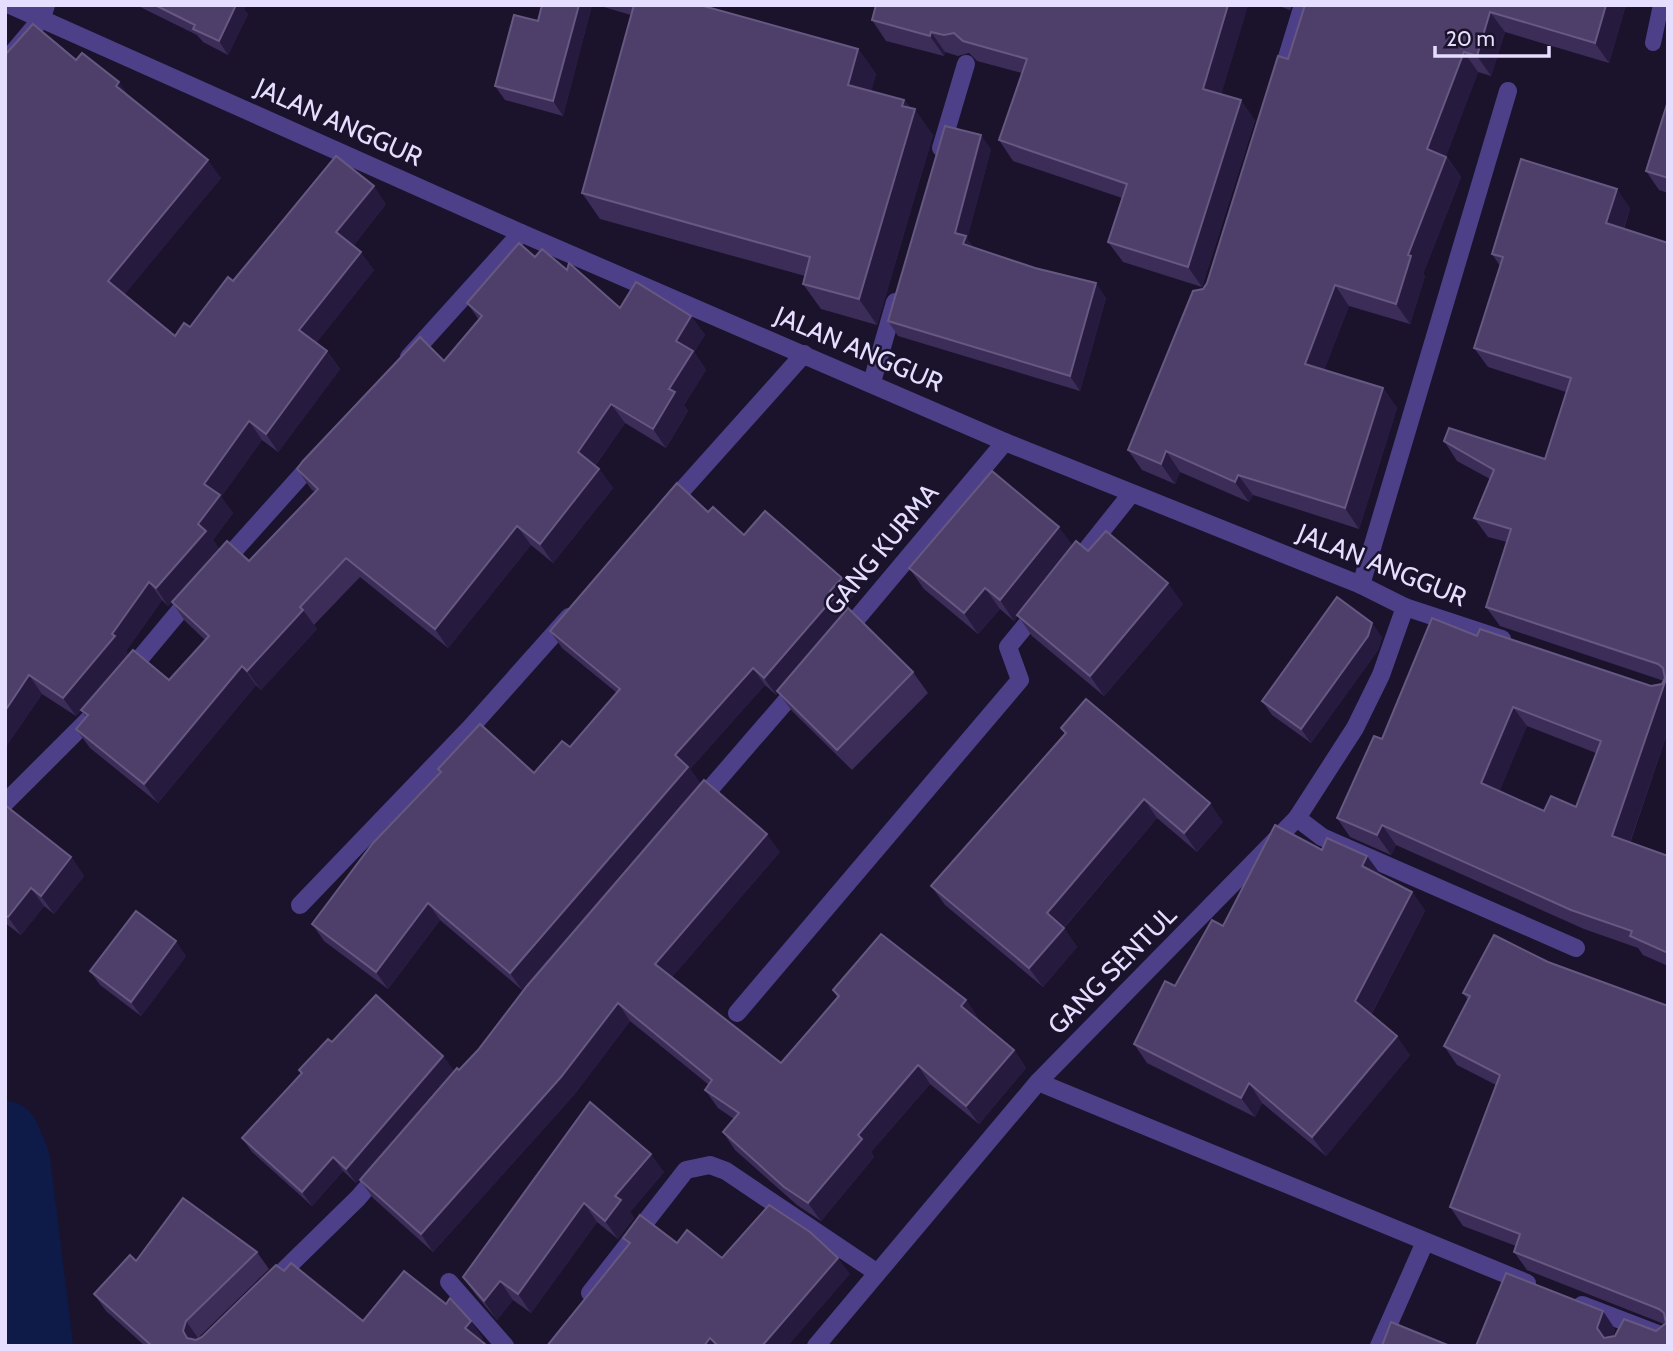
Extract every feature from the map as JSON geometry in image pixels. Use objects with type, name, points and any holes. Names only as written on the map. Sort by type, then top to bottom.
[{"type":"street","name":"JALAN ANGGUR","points":[[10,5],[44,12],[521,233],[872,382],[1005,442],[1361,585],[1405,607],[1523,646]]},
{"type":"street","points":[[1275,95],[1303,5]]},
{"type":"street","points":[[5,62],[44,12]]},
{"type":"street","points":[[934,170],[966,64]]},
{"type":"street","points":[[1361,585],[1508,90]]},
{"type":"street","points":[[401,365],[521,233]]},
{"type":"street","points":[[872,382],[899,290]]},
{"type":"street","points":[[656,520],[804,354]]},
{"type":"street","name":"GANG KURMA","points":[[832,647],[1005,442]]},
{"type":"street","points":[[5,803],[109,696],[188,600],[327,447]]},
{"type":"street","points":[[737,1013],[1020,680],[1008,647],[1131,494]]},
{"type":"street","points":[[300,905],[470,728],[581,603]]},
{"type":"street","name":"GANG SENTUL","points":[[816,1346],[1038,1082],[1297,818],[1360,717],[1389,655],[1405,607]]},
{"type":"street","points":[[686,817],[814,668]]},
{"type":"street","points":[[1297,818],[1322,837],[1576,948]]},
{"type":"street","points":[[1038,1082],[1540,1288]]},
{"type":"street","points":[[254,1300],[358,1198],[394,1156]]},
{"type":"street","points":[[575,1313],[686,1170],[699,1165],[726,1171],[876,1272]]},
{"type":"street","points":[[1379,1346],[1425,1242]]},
{"type":"street","points":[[449,1282],[505,1346]]},
{"type":"street","points":[[1566,1298],[1668,1338]]},
{"type":"street","points":[[1621,1346],[1630,1324]]},
{"type":"lane","points":[[1653,43],[1661,5]]},
{"type":"building","points":[[155,5],[236,5],[219,41],[193,29],[195,25]]},
{"type":"building","points":[[542,5],[579,5],[553,101],[495,86],[514,15],[538,21]]},
{"type":"building","points":[[634,5],[700,5],[858,49],[848,85],[904,100],[902,106],[915,109],[859,299],[803,284],[810,257],[582,193]]},
{"type":"building","points":[[876,5],[1228,5],[1203,89],[1241,100],[1188,267],[1108,242],[1127,184],[999,140],[1027,59],[963,41],[954,33],[944,35],[931,32],[930,36],[872,20]]},
{"type":"building","points":[[1305,5],[1606,5],[1595,43],[1490,12],[1477,56],[1464,52],[1427,149],[1446,157],[1408,255],[1411,256],[1396,304],[1335,285],[1305,364],[1383,388],[1345,508],[1238,475],[1235,482],[1166,451],[1161,464],[1128,450],[1193,291],[1203,289],[1207,283],[1278,56],[1288,59]]},
{"type":"building","points":[[33,24],[76,60],[82,53],[119,82],[116,86],[208,160],[108,281],[175,336],[184,323],[190,327],[228,277],[233,281],[336,156],[374,186],[336,232],[361,252],[299,330],[327,351],[266,434],[249,421],[204,484],[220,495],[198,524],[206,531],[156,588],[149,582],[112,634],[115,636],[63,698],[29,675],[5,711],[5,55]]},
{"type":"building","points":[[1668,101],[1668,178],[1646,171]]},
{"type":"building","points":[[945,126],[981,135],[955,233],[966,236],[963,244],[1035,268],[1096,283],[1070,376],[888,321]]},
{"type":"building","points":[[1521,159],[1617,189],[1606,223],[1668,243],[1668,673],[1612,836],[1668,856],[1668,953],[1630,936],[1632,931],[1571,910],[1382,825],[1377,835],[1337,818],[1374,736],[1382,739],[1432,618],[1477,636],[1480,629],[1651,686],[1662,684],[1665,678],[1663,668],[1658,664],[1486,607],[1511,529],[1474,518],[1494,470],[1444,441],[1449,428],[1545,459],[1571,378],[1474,348],[1503,257],[1492,254]],"holes":[[[1513,707],[1601,741],[1576,807],[1551,796],[1544,811],[1481,783]]]},
{"type":"building","points":[[519,243],[535,257],[542,249],[567,270],[569,263],[620,308],[636,282],[691,316],[676,341],[693,351],[669,389],[675,392],[653,429],[611,404],[578,452],[599,469],[540,544],[517,526],[435,629],[346,558],[300,607],[303,610],[247,671],[242,666],[144,784],[76,729],[88,715],[81,710],[133,650],[169,680],[209,636],[172,602],[227,541],[249,561],[318,489],[297,469],[420,337],[444,361],[482,316],[467,303]]},
{"type":"building","points":[[992,471],[1059,527],[1000,600],[985,588],[964,613],[909,568]]},
{"type":"building","points":[[677,483],[708,512],[713,507],[744,535],[765,511],[842,578],[830,591],[835,596],[764,678],[753,668],[675,755],[688,767],[510,973],[428,903],[376,972],[312,924],[373,843],[441,772],[438,769],[480,724],[534,773],[562,741],[570,747],[620,689],[550,631]]},
{"type":"building","points":[[1106,531],[1168,583],[1090,676],[1017,615],[1076,541],[1088,551]]},
{"type":"building","points":[[1337,597],[1372,623],[1368,636],[1301,729],[1262,701]]},
{"type":"building","points":[[848,608],[913,672],[837,750],[777,691]]},
{"type":"building","points":[[1086,699],[1210,803],[1184,833],[1144,799],[1047,913],[1064,928],[1029,968],[931,886],[1066,733],[1061,728]]},
{"type":"building","points":[[704,780],[767,834],[655,964],[781,1063],[839,996],[833,990],[881,934],[966,1000],[961,1006],[1014,1050],[966,1106],[918,1065],[858,1135],[862,1139],[808,1203],[784,1187],[723,1132],[739,1113],[705,1090],[712,1080],[618,1003],[561,1077],[421,1234],[360,1180],[457,1068],[459,1070],[478,1050],[527,986]]},
{"type":"building","points":[[5,805],[71,857],[41,896],[31,888],[8,917],[5,915]]},
{"type":"building","points":[[1275,825],[1322,850],[1327,838],[1367,856],[1362,866],[1412,892],[1355,1001],[1397,1036],[1312,1137],[1249,1083],[1241,1098],[1134,1044],[1165,981],[1175,986],[1212,920],[1223,926]]},
{"type":"building","points":[[136,911],[176,941],[131,1002],[90,971]]},
{"type":"building","points":[[1494,935],[1548,962],[1668,1006],[1668,1346],[1476,1346],[1506,1273],[1603,1311],[1597,1328],[1604,1338],[1615,1336],[1624,1319],[1656,1331],[1666,1323],[1664,1313],[1659,1309],[1514,1252],[1520,1234],[1450,1207],[1500,1075],[1444,1046],[1470,996],[1463,993]]},
{"type":"building","points":[[376,995],[443,1056],[346,1169],[333,1157],[302,1192],[242,1138],[302,1073],[299,1070],[328,1039],[332,1042]]},
{"type":"building","points":[[590,1102],[651,1154],[615,1196],[621,1200],[605,1221],[584,1203],[518,1294],[500,1281],[484,1301],[463,1277]]},
{"type":"building","points":[[183,1198],[257,1252],[186,1321],[183,1331],[187,1338],[196,1340],[202,1337],[276,1265],[284,1271],[291,1263],[363,1321],[404,1271],[446,1304],[450,1298],[471,1321],[465,1328],[485,1344],[152,1346],[94,1294],[130,1255],[136,1261]]},
{"type":"building","points":[[769,1205],[810,1232],[838,1258],[762,1346],[718,1346],[710,1338],[704,1346],[547,1346],[630,1243],[623,1238],[640,1215],[677,1243],[687,1230],[722,1258]]},
{"type":"building","points":[[1391,1322],[1450,1346],[1382,1346]]},
{"type":"waterway","points":[[5,1135],[16,1160],[39,1346]]}]
